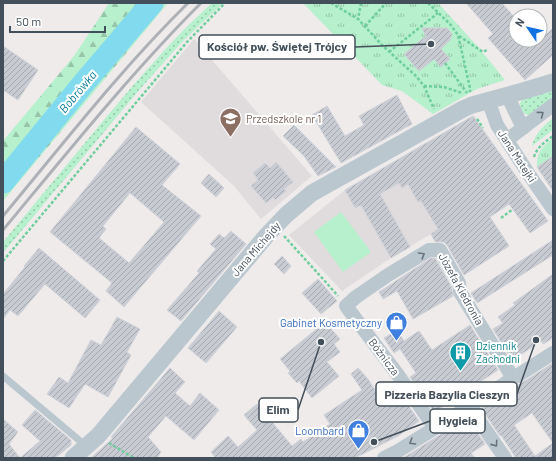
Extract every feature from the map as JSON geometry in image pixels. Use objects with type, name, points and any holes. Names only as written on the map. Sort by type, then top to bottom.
[{"type":"street","name":"Jana Michejdy","points":[[73,458],[92,441],[267,235],[286,215],[312,193],[463,109],[488,100],[553,82]]},
{"type":"street","points":[[508,95],[523,128]]},
{"type":"street","name":"Jana Matejki","points":[[488,100],[497,125],[553,209]]},
{"type":"street","points":[[507,140],[553,105]]},
{"type":"street","name":"Józefa Kiedronia","points":[[346,306],[356,297],[388,275],[429,250],[440,250],[459,283],[460,292],[513,378]]},
{"type":"street","name":"Bóżnicza","points":[[346,306],[436,428]]},
{"type":"street","points":[[384,458],[436,428],[553,353]]},
{"type":"street","points":[[469,406],[506,458]]},
{"type":"lane","points":[[3,376],[92,441]]},
{"type":"path","points":[[3,261],[187,42],[225,3]]},
{"type":"path","points":[[330,3],[358,19],[389,52],[416,76],[424,86],[436,114]]},
{"type":"path","points":[[358,19],[362,3]]},
{"type":"path","points":[[365,26],[386,3]]},
{"type":"path","points":[[428,3],[450,24],[458,35],[483,52],[487,50]]},
{"type":"path","points":[[389,52],[438,13]]},
{"type":"path","points":[[458,35],[470,88],[469,96]]},
{"type":"path","points":[[445,63],[469,96]]},
{"type":"path","points":[[424,86],[444,87],[469,96]]},
{"type":"path","points":[[501,218],[513,209]]},
{"type":"path","points":[[286,239],[323,278],[346,306]]},
{"type":"path","points":[[92,441],[134,458]]},
{"type":"shaded area","name":"Przedszkole nr 1","points":[[194,39],[312,176],[261,219],[234,186],[141,102]]},
{"type":"shaded area","points":[[474,116],[514,175],[480,201],[431,234],[391,258],[342,291],[289,235],[345,190]]},
{"type":"green space","points":[[109,3],[168,3],[3,201],[3,141],[74,56]]},
{"type":"green space","points":[[212,3],[223,3],[183,41],[140,89],[3,253],[3,242],[108,115],[171,43]]},
{"type":"green space","points":[[303,3],[438,3],[479,48],[505,80],[477,89],[433,114],[402,91],[382,85]]},
{"type":"green space","points":[[553,91],[553,98],[528,115],[522,111],[520,103],[522,100]]},
{"type":"green space","points":[[553,118],[553,130],[532,146],[540,130]]},
{"type":"green space","points":[[553,138],[553,156],[537,167],[540,150]]},
{"type":"green space","points":[[341,212],[371,252],[343,272],[314,232]]},
{"type":"building","points":[[466,3],[502,3],[508,10],[508,48],[548,48],[548,33],[553,28],[553,55],[525,80],[488,38],[493,34]]},
{"type":"building","points":[[422,28],[447,28],[452,34],[450,40],[441,49],[450,59],[441,67],[434,59],[419,71],[404,54],[426,36]]},
{"type":"building","points":[[3,46],[38,70],[18,100],[3,90]]},
{"type":"building","points":[[397,95],[412,124],[341,163],[312,115],[327,106],[345,136],[364,125],[359,116]]},
{"type":"building","points":[[473,116],[548,221],[530,233],[509,204],[490,217],[509,246],[464,275],[447,245],[444,242],[435,242],[431,234],[438,229],[421,201],[418,202],[408,184],[402,188],[399,183],[380,194],[410,247],[391,258],[361,205],[355,208],[345,190]]},
{"type":"building","points":[[294,125],[336,167],[318,176],[304,156],[283,136]]},
{"type":"building","points":[[136,127],[180,164],[162,185],[201,216],[124,307],[106,291],[112,283],[50,232]],"holes":[[[130,193],[164,222],[129,263],[99,238],[106,229],[103,226]]]},
{"type":"building","points":[[553,156],[553,191],[537,167]]},
{"type":"building","points":[[276,162],[293,182],[284,189],[286,191],[275,200],[273,197],[266,203],[251,186],[258,180],[253,173],[265,163],[270,168]]},
{"type":"building","points":[[209,174],[224,188],[216,197],[201,183]]},
{"type":"building","points":[[231,231],[246,244],[181,321],[167,310],[199,273],[197,271],[216,249],[210,244],[219,234],[224,238]]},
{"type":"building","points":[[553,240],[553,255],[477,303],[471,293]]},
{"type":"building","points":[[39,248],[100,300],[85,318],[45,284],[18,316],[10,310],[3,319],[3,294]]},
{"type":"building","points":[[282,256],[291,266],[284,274],[274,264]]},
{"type":"building","points":[[431,258],[435,258],[451,286],[453,296],[413,319],[397,291],[383,299],[379,292]]},
{"type":"building","points":[[553,274],[553,338],[543,344],[542,341],[512,360],[493,329],[503,323],[498,317],[515,305],[513,303]]},
{"type":"building","points":[[318,279],[337,301],[321,314],[302,293]]},
{"type":"building","points":[[219,311],[237,327],[206,363],[188,348]]},
{"type":"building","points":[[117,317],[140,329],[127,352],[131,355],[108,397],[85,384],[69,408],[47,394],[59,377],[68,383],[91,340],[101,345]]},
{"type":"building","points":[[325,322],[340,339],[334,344],[340,352],[327,362],[339,376],[312,398],[299,381],[297,383],[288,373],[290,371],[280,359]]},
{"type":"building","points":[[470,325],[498,370],[436,411],[435,409],[433,411],[410,377],[416,373],[400,349],[394,353],[384,338],[397,330],[404,341],[419,331],[432,350]]},
{"type":"building","points":[[553,363],[553,443],[553,458],[516,458],[482,408]],"holes":[[[532,413],[553,443],[535,456],[514,425]]]},
{"type":"building","points":[[170,368],[185,382],[175,393],[190,406],[200,393],[219,410],[194,440],[166,416],[148,437],[161,452],[157,458],[91,458],[113,438],[111,437]]},
{"type":"building","points":[[358,368],[368,379],[377,393],[392,382],[419,421],[398,436],[355,458],[216,458],[211,452],[228,436],[238,447],[257,430],[244,415],[257,404],[292,446],[301,439],[303,442],[330,424],[324,415],[362,390],[351,374]]},
{"type":"building","points":[[35,410],[71,440],[71,445],[55,458],[20,458],[40,441],[22,425]]},
{"type":"building","points":[[467,418],[485,444],[471,453],[475,458],[403,458]]},
{"type":"building","points":[[3,419],[18,432],[9,444],[20,458],[3,458]]},
{"type":"waterway","name":"Bobrówka","points":[[3,182],[83,84],[152,3]]},
{"type":"railway","points":[[3,216],[116,80],[188,3]]},
{"type":"railway","points":[[3,230],[124,86],[201,3]]},
{"type":"place","name":"Kościół pw. Świętej Trójcy","points":[[431,44]]},
{"type":"place","name":"Przedszkole nr 1","points":[[231,138]]},
{"type":"place","name":"Pizzeria Bazylia Cieszyn","points":[[536,340]]},
{"type":"place","name":"Elim","points":[[321,342]]},
{"type":"place","name":"Gabinet Kosmetyczny","points":[[397,342]]},
{"type":"place","name":"Dziennik Zachodni","points":[[461,372]]},
{"type":"place","name":"Hygieia","points":[[374,442]]},
{"type":"place","name":"Loombard","points":[[359,450]]}]
